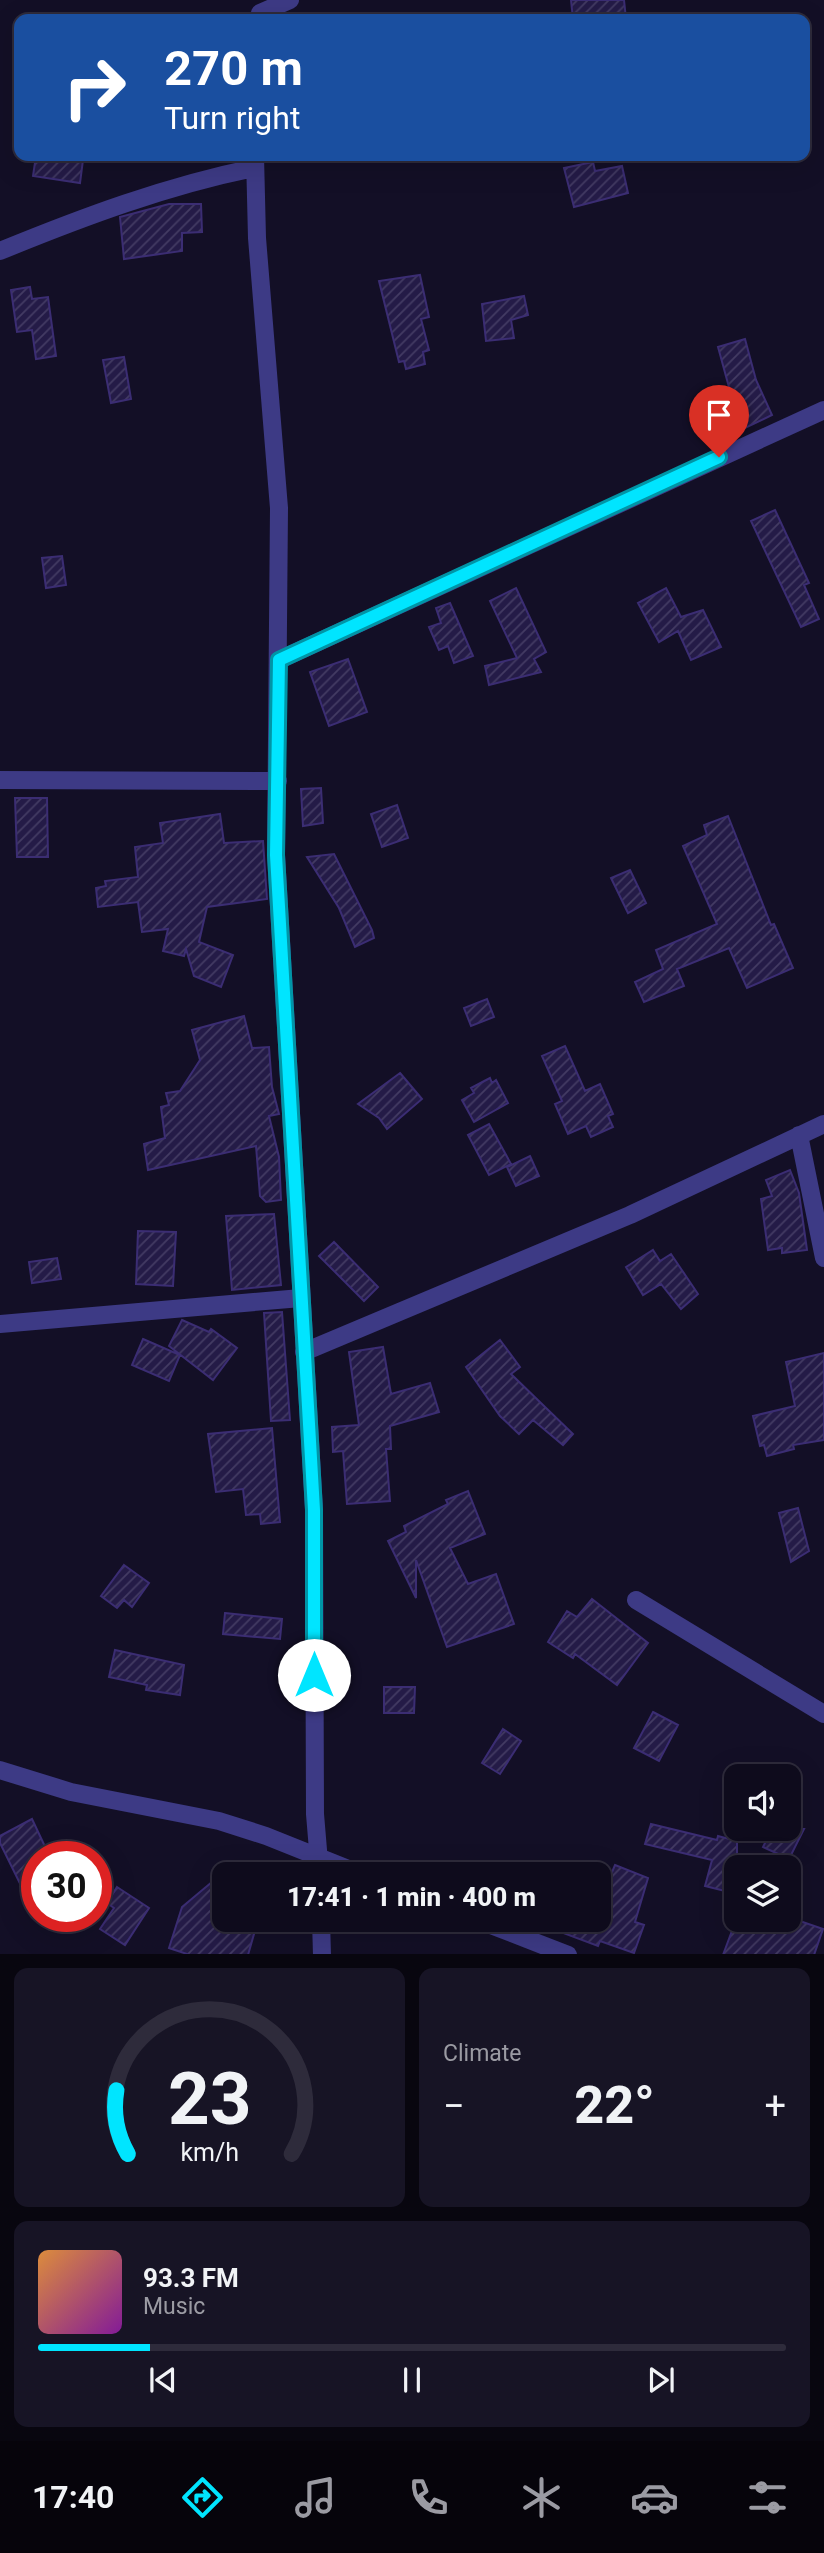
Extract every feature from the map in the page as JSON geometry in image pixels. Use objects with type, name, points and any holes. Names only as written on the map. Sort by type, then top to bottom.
[{"type":"street","points":[[260,11],[290,0]]},
{"type":"street","points":[[0,251],[89,214],[254,162],[279,508],[276,855],[314,1510],[315,1814],[320,1862]]},
{"type":"street","points":[[279,660],[824,410]]},
{"type":"street","points":[[0,780],[278,781]]},
{"type":"street","points":[[304,1352],[630,1216],[824,1124]]},
{"type":"street","points":[[799,1135],[824,1258]]},
{"type":"street","points":[[0,1324],[300,1298]]},
{"type":"street","points":[[635,1600],[824,1714]]},
{"type":"street","points":[[0,1770],[71,1792],[219,1821],[311,1862]]},
{"type":"street","points":[[321,1932],[322,1954]]},
{"type":"street","points":[[509,1932],[565,1954]]},
{"type":"building","points":[[571,0],[624,0],[625,14],[572,14]]},
{"type":"building","points":[[35,161],[83,161],[80,183],[33,176]]},
{"type":"building","points":[[593,162],[595,171],[622,166],[628,193],[574,207],[564,168]]},
{"type":"building","points":[[169,204],[201,204],[202,232],[182,233],[182,251],[124,259],[120,217]]},
{"type":"building","points":[[420,275],[429,317],[421,319],[429,350],[423,352],[425,364],[406,369],[404,361],[399,362],[379,281]]},
{"type":"building","points":[[30,287],[32,299],[48,297],[56,356],[36,359],[32,330],[17,332],[11,290]]},
{"type":"building","points":[[524,296],[528,315],[511,320],[514,338],[486,341],[482,304]]},
{"type":"building","points":[[745,339],[756,380],[772,415],[724,438],[707,404],[730,391],[718,347]]},
{"type":"building","points":[[124,357],[131,399],[111,403],[103,360]]},
{"type":"building","points":[[775,510],[809,583],[804,585],[819,619],[801,627],[751,521]]},
{"type":"building","points":[[62,556],[66,585],[46,588],[42,558]]},
{"type":"building","points":[[516,588],[546,652],[534,659],[541,672],[489,685],[485,666],[517,658],[490,601]]},
{"type":"building","points":[[666,588],[681,617],[703,610],[721,647],[691,660],[678,631],[659,642],[638,603]]},
{"type":"building","points":[[450,603],[473,656],[454,663],[448,646],[439,650],[429,627],[441,623],[436,608]]},
{"type":"building","points":[[348,659],[367,712],[329,726],[310,672]]},
{"type":"building","points":[[321,788],[323,823],[303,826],[301,789]]},
{"type":"building","points":[[15,798],[47,798],[48,857],[17,857]]},
{"type":"building","points":[[397,805],[408,838],[382,847],[371,814]]},
{"type":"building","points":[[220,814],[224,843],[263,841],[267,899],[207,907],[199,942],[233,955],[221,987],[194,976],[186,949],[184,956],[163,951],[168,929],[142,932],[138,902],[98,907],[96,888],[106,886],[105,881],[138,877],[135,847],[163,843],[160,823]]},
{"type":"building","points":[[728,816],[771,925],[774,924],[793,968],[747,988],[729,948],[677,969],[684,986],[644,1002],[635,982],[663,969],[656,950],[717,924],[683,846],[707,835],[704,825]]},
{"type":"building","points":[[334,854],[374,938],[355,947],[339,908],[307,857]]},
{"type":"building","points":[[630,870],[646,903],[628,913],[611,878]]},
{"type":"building","points":[[487,999],[494,1017],[471,1026],[464,1008]]},
{"type":"building","points":[[244,1016],[252,1048],[269,1047],[272,1087],[279,1114],[269,1116],[279,1157],[281,1200],[266,1202],[260,1196],[256,1146],[148,1170],[144,1144],[165,1138],[161,1107],[169,1105],[166,1093],[180,1091],[200,1060],[192,1030]]},
{"type":"building","points":[[565,1046],[585,1091],[600,1084],[613,1114],[608,1116],[613,1127],[591,1137],[586,1126],[568,1134],[555,1104],[562,1101],[542,1056]]},
{"type":"building","points":[[400,1073],[422,1099],[387,1129],[379,1118],[358,1104]]},
{"type":"building","points":[[490,1078],[492,1083],[496,1080],[508,1103],[474,1122],[462,1100],[474,1093],[471,1088]]},
{"type":"building","points":[[489,1124],[511,1164],[489,1175],[468,1135]]},
{"type":"building","points":[[530,1156],[539,1176],[516,1186],[507,1167]]},
{"type":"building","points":[[790,1170],[799,1193],[807,1250],[782,1253],[782,1248],[768,1250],[761,1199],[772,1196],[766,1180]]},
{"type":"building","points":[[274,1214],[281,1285],[232,1290],[226,1216]]},
{"type":"building","points":[[138,1231],[176,1232],[173,1286],[136,1284]]},
{"type":"building","points":[[334,1242],[378,1287],[364,1301],[319,1256]]},
{"type":"building","points":[[653,1250],[660,1261],[671,1254],[698,1294],[681,1309],[661,1284],[643,1295],[626,1267]]},
{"type":"building","points":[[57,1258],[61,1279],[32,1283],[29,1262]]},
{"type":"building","points":[[282,1312],[290,1420],[271,1421],[264,1313]]},
{"type":"building","points":[[182,1320],[209,1332],[211,1329],[237,1348],[213,1380],[169,1346]]},
{"type":"building","points":[[143,1339],[180,1355],[169,1381],[132,1365]]},
{"type":"building","points":[[500,1340],[520,1367],[511,1374],[573,1434],[563,1445],[533,1420],[519,1434],[500,1416],[466,1367]]},
{"type":"building","points":[[383,1347],[391,1394],[430,1383],[439,1412],[390,1426],[391,1449],[386,1449],[390,1501],[347,1504],[343,1451],[333,1452],[332,1427],[359,1425],[349,1352]]},
{"type":"building","points":[[824,1353],[824,1440],[793,1445],[794,1449],[767,1456],[764,1445],[760,1446],[753,1416],[795,1406],[786,1362]]},
{"type":"building","points":[[272,1428],[280,1522],[261,1524],[260,1514],[246,1515],[243,1489],[216,1492],[208,1434]]},
{"type":"building","points":[[468,1491],[485,1534],[450,1548],[468,1584],[496,1574],[514,1624],[447,1647],[416,1560],[416,1598],[388,1541],[406,1532],[404,1526],[448,1504],[446,1500]]},
{"type":"building","points":[[798,1508],[809,1551],[791,1562],[779,1513]]},
{"type":"building","points":[[124,1565],[149,1583],[132,1607],[124,1600],[117,1608],[101,1596]]},
{"type":"building","points":[[592,1599],[648,1643],[617,1685],[575,1654],[573,1658],[548,1642],[567,1611],[577,1617]]},
{"type":"building","points":[[225,1613],[282,1619],[280,1639],[223,1634]]},
{"type":"building","points":[[115,1650],[184,1665],[180,1695],[146,1690],[147,1685],[109,1677]]},
{"type":"building","points":[[384,1687],[415,1687],[414,1713],[384,1713]]},
{"type":"building","points":[[653,1712],[678,1725],[659,1761],[634,1748]]},
{"type":"building","points":[[503,1729],[521,1741],[500,1774],[482,1763]]},
{"type":"building","points":[[32,1819],[42,1841],[21,1841],[21,1886],[0,1843],[0,1836]]},
{"type":"building","points":[[651,1824],[717,1840],[718,1836],[724,1838],[724,1841],[737,1841],[737,1855],[724,1855],[724,1891],[705,1886],[712,1860],[645,1844]]},
{"type":"building","points":[[766,1841],[798,1841],[791,1855],[780,1855],[763,1847]]},
{"type":"building","points":[[615,1865],[648,1878],[635,1922],[644,1925],[634,1953],[600,1941],[598,1946],[561,1932],[611,1932],[611,1874]]},
{"type":"building","points":[[212,1882],[212,1932],[255,1932],[248,1954],[187,1954],[169,1948],[182,1907]]},
{"type":"building","points":[[117,1887],[149,1908],[125,1945],[105,1932],[112,1932],[112,1895]]},
{"type":"building","points":[[801,1921],[823,1929],[814,1954],[723,1954],[732,1932],[801,1932]]},
{"type":"route","points":[[314,1675],[314,1510],[276,855],[279,660],[719,457]]}]
